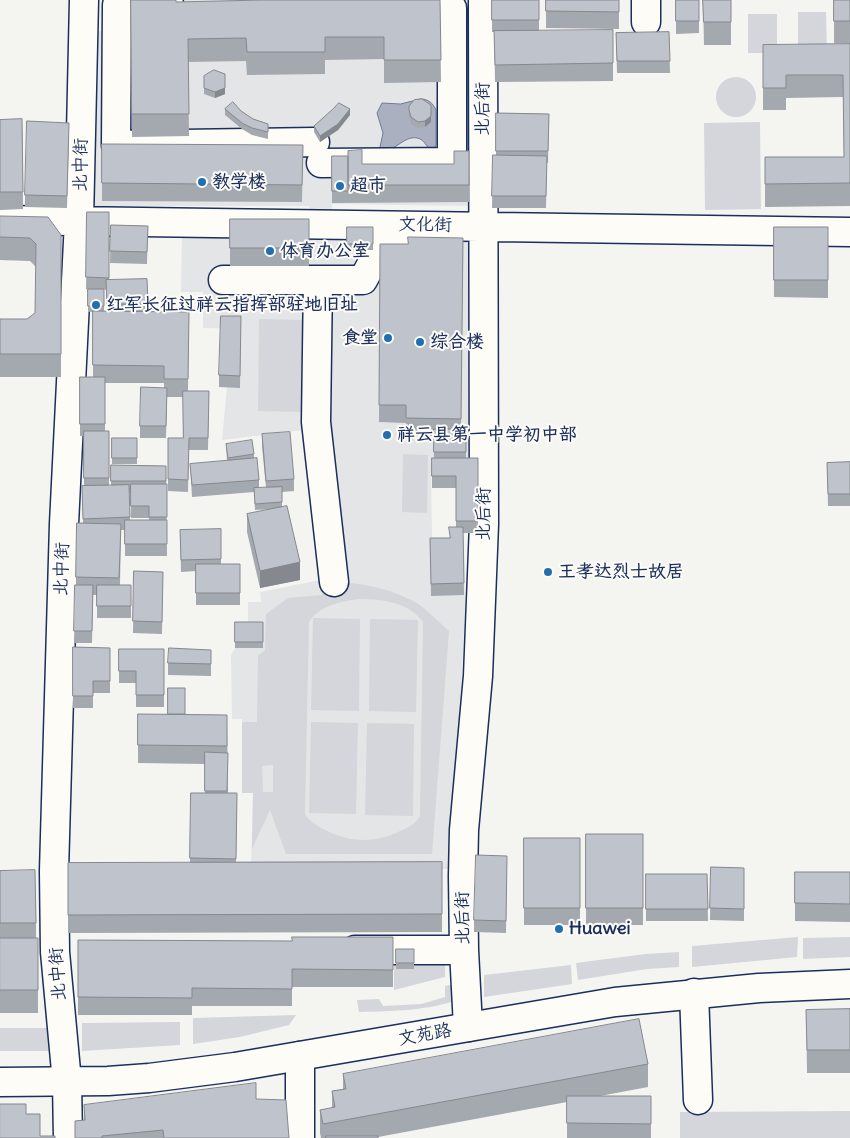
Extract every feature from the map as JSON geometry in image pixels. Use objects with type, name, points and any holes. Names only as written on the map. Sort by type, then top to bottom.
[{"type":"street","name":"北中街","points":[[68,1138],[65,952],[54,871],[64,524],[80,220],[84,0]]},
{"type":"street","points":[[196,4],[117,5],[116,145],[318,153],[452,162],[452,8],[445,0],[425,0]]},
{"type":"street","name":"北后街","points":[[468,1027],[464,950],[464,830],[478,676],[483,589],[474,226],[483,0]]},
{"type":"street","name":"文化街","points":[[0,220],[850,232]]},
{"type":"street","points":[[224,280],[363,280],[382,242],[456,242],[474,226]]},
{"type":"street","points":[[318,280],[316,422],[334,582]]},
{"type":"street","points":[[27,871],[54,871]]},
{"type":"street","points":[[334,950],[464,950]]},
{"type":"street","points":[[28,952],[65,952]]},
{"type":"street","name":"文苑路","points":[[0,1082],[67,1082],[149,1078],[235,1067],[615,1002],[694,993],[850,984]]},
{"type":"street","points":[[694,993],[698,1100]]},
{"type":"street","points":[[300,1056],[300,1138]]},
{"type":"shaded area","name":"祥云县第一中学初中部","points":[[109,0],[475,0],[472,206],[332,204],[333,233],[457,232],[471,242],[470,466],[431,467],[432,538],[464,537],[465,611],[457,769],[448,869],[251,869],[253,793],[242,793],[242,719],[232,719],[231,655],[248,628],[248,602],[261,602],[260,592],[320,580],[303,430],[222,440],[227,387],[240,387],[241,329],[203,328],[203,292],[181,292],[182,232],[309,232],[309,206],[91,206],[96,31],[109,30]]},
{"type":"shaded area","points":[[798,12],[826,12],[827,51],[798,51]]},
{"type":"shaded area","points":[[748,14],[777,14],[777,53],[748,53]]},
{"type":"shaded area","points":[[732,77],[740,77],[747,80],[753,86],[756,97],[753,108],[747,114],[740,117],[732,117],[725,114],[719,108],[716,101],[716,93],[719,86],[725,80]]},
{"type":"shaded area","points":[[760,122],[761,209],[705,210],[704,123]]},
{"type":"shaded area","points":[[259,319],[307,320],[306,412],[258,411]]},
{"type":"shaded area","points":[[403,454],[428,455],[427,513],[402,512]]},
{"type":"shaded area","points":[[322,582],[372,586],[397,594],[420,605],[449,631],[432,854],[286,854],[270,810],[252,849],[253,793],[242,793],[242,722],[257,722],[258,656],[265,650],[266,614],[288,598],[322,595]],"holes":[[[359,599],[394,603],[410,610],[423,622],[420,816],[405,829],[389,836],[370,840],[341,837],[313,823],[305,814],[309,622],[313,616],[324,608],[345,601]],[[273,765],[273,792],[263,792],[262,766]]]},
{"type":"shaded area","points":[[313,618],[360,619],[359,711],[311,710]]},
{"type":"shaded area","points":[[370,619],[418,620],[416,712],[369,711]]},
{"type":"shaded area","points":[[311,722],[358,723],[356,814],[309,813]]},
{"type":"shaded area","points":[[367,723],[414,724],[413,816],[365,815]]},
{"type":"shaded area","points":[[798,937],[797,957],[692,967],[692,946]]},
{"type":"shaded area","points":[[850,937],[850,957],[803,959],[803,938]]},
{"type":"shaded area","points":[[679,952],[679,967],[647,969],[578,980],[576,963],[645,954]]},
{"type":"shaded area","points":[[394,961],[445,961],[445,977],[394,990]]},
{"type":"shaded area","points":[[571,965],[572,984],[484,997],[484,975]]},
{"type":"shaded area","points":[[460,983],[460,999],[448,1003],[410,1010],[359,1012],[357,1000],[379,999],[383,1006],[421,1004],[445,997],[445,986]]},
{"type":"shaded area","points":[[296,1015],[289,1025],[240,1037],[193,1044],[193,1018]]},
{"type":"shaded area","points":[[180,1022],[180,1045],[82,1051],[82,1023]]},
{"type":"shaded area","points":[[0,1028],[53,1028],[53,1051],[0,1051]]},
{"type":"shaded area","points":[[850,1111],[850,1138],[680,1138],[680,1112]]},
{"type":"water","points":[[421,99],[430,102],[436,110],[436,144],[434,150],[431,151],[423,141],[417,138],[407,139],[389,149],[380,147],[383,133],[377,113],[382,103],[400,104]]},
{"type":"building","points":[[131,0],[176,0],[176,2],[440,0],[441,60],[384,60],[384,37],[325,37],[325,52],[247,52],[246,38],[188,39],[189,114],[132,114]]},
{"type":"building","points":[[492,0],[539,0],[539,20],[492,20]]},
{"type":"building","points":[[546,0],[619,0],[619,12],[546,11]]},
{"type":"building","points":[[676,0],[699,0],[699,21],[676,21]]},
{"type":"building","points":[[703,0],[731,0],[731,22],[704,22]]},
{"type":"building","points":[[834,0],[850,0],[850,21],[834,21]]},
{"type":"building","points":[[613,30],[613,63],[495,65],[494,31]]},
{"type":"building","points":[[669,32],[670,61],[617,61],[616,33]]},
{"type":"building","points":[[850,44],[850,183],[765,184],[765,157],[844,157],[843,75],[786,75],[786,88],[763,88],[763,45]]},
{"type":"building","points":[[214,70],[225,74],[225,88],[215,92],[204,88],[204,76]]},
{"type":"building","points":[[422,99],[431,105],[431,116],[425,121],[418,122],[411,117],[409,106],[414,100]]},
{"type":"building","points":[[233,102],[241,111],[253,119],[268,124],[268,132],[242,123],[225,109]]},
{"type":"building","points":[[339,103],[350,109],[338,124],[320,136],[314,126]]},
{"type":"building","points":[[496,113],[549,114],[548,151],[496,151]]},
{"type":"building","points":[[22,119],[23,192],[0,192],[0,120]]},
{"type":"building","points":[[27,121],[69,123],[67,196],[25,195]]},
{"type":"building","points":[[102,144],[303,145],[302,185],[102,183]]},
{"type":"building","points":[[362,150],[362,164],[454,164],[454,151],[469,151],[469,185],[348,185],[348,151]]},
{"type":"building","points":[[493,155],[547,156],[546,196],[492,196]]},
{"type":"building","name":"超市","points":[[332,156],[348,156],[348,191],[332,191]]},
{"type":"building","points":[[87,212],[109,212],[109,278],[86,277]]},
{"type":"building","points":[[0,216],[48,217],[61,235],[61,354],[0,354],[0,319],[27,319],[35,313],[36,244],[30,238],[0,237]]},
{"type":"building","points":[[230,219],[309,219],[309,248],[230,248]]},
{"type":"building","points":[[111,225],[148,226],[147,252],[110,251]]},
{"type":"building","points":[[347,227],[373,227],[373,244],[347,244]]},
{"type":"building","points":[[774,227],[828,227],[828,280],[774,280]]},
{"type":"building","name":"综合楼","points":[[408,237],[463,238],[461,419],[406,418],[406,405],[379,405],[380,244],[408,244]]},
{"type":"building","points":[[147,279],[148,304],[107,304],[106,280]]},
{"type":"building","points":[[88,289],[104,289],[104,306],[88,306]]},
{"type":"building","points":[[93,311],[189,312],[188,379],[164,379],[164,366],[93,365]]},
{"type":"building","points":[[221,316],[241,316],[240,376],[219,375]]},
{"type":"building","points":[[80,377],[105,377],[105,424],[80,424]]},
{"type":"building","points":[[141,387],[167,388],[166,426],[140,426]]},
{"type":"building","points":[[183,391],[209,391],[208,438],[189,438],[188,480],[168,479],[168,438],[183,438]]},
{"type":"building","points":[[434,429],[466,429],[466,452],[434,452]]},
{"type":"building","points":[[84,431],[109,431],[109,478],[84,478]]},
{"type":"building","points":[[290,432],[294,479],[266,481],[262,434]]},
{"type":"building","points":[[112,438],[137,438],[137,458],[112,458]]},
{"type":"building","points":[[252,440],[254,454],[228,458],[226,444]]},
{"type":"building","points":[[257,458],[259,480],[192,485],[190,464]]},
{"type":"building","points":[[432,458],[478,458],[478,521],[456,521],[456,476],[432,476]]},
{"type":"building","points":[[850,462],[850,494],[828,494],[827,463]]},
{"type":"building","points":[[111,465],[166,466],[166,481],[111,481]]},
{"type":"building","points":[[131,484],[167,484],[167,517],[149,517],[149,506],[131,506]]},
{"type":"building","points":[[129,485],[130,517],[83,519],[82,486]]},
{"type":"building","points":[[282,487],[282,502],[255,504],[254,488]]},
{"type":"building","points":[[287,506],[300,562],[260,571],[247,514]]},
{"type":"building","points":[[125,520],[167,520],[167,544],[125,544]]},
{"type":"building","points":[[77,523],[121,524],[119,578],[76,577]]},
{"type":"building","points":[[449,527],[463,527],[464,583],[431,584],[430,538],[450,538]]},
{"type":"building","points":[[221,529],[221,559],[181,560],[180,530]]},
{"type":"building","points":[[196,564],[240,564],[240,593],[196,593]]},
{"type":"building","points":[[134,571],[163,572],[162,622],[133,621]]},
{"type":"building","points":[[75,585],[93,585],[92,631],[74,631]]},
{"type":"building","points":[[97,585],[131,585],[131,606],[97,606]]},
{"type":"building","points":[[235,622],[263,622],[263,642],[235,642]]},
{"type":"building","points":[[73,647],[110,648],[110,681],[93,681],[93,696],[73,696]]},
{"type":"building","points":[[169,648],[211,650],[211,664],[168,663]]},
{"type":"building","points":[[119,649],[164,649],[164,695],[136,695],[136,671],[119,671]]},
{"type":"building","points":[[168,688],[185,688],[185,714],[168,714]]},
{"type":"building","points":[[138,714],[227,715],[227,746],[138,745]]},
{"type":"building","points":[[205,752],[228,753],[227,791],[205,791]]},
{"type":"building","points":[[191,793],[237,793],[236,859],[190,858]]},
{"type":"building","points":[[586,834],[643,834],[643,908],[586,908]]},
{"type":"building","points":[[524,838],[580,838],[580,908],[524,908]]},
{"type":"building","points":[[476,855],[507,856],[506,921],[474,920]]},
{"type":"building","points":[[442,862],[442,914],[68,915],[68,863]]},
{"type":"building","points":[[711,867],[744,868],[744,909],[710,908]]},
{"type":"building","points":[[35,870],[36,923],[0,923],[0,871]]},
{"type":"building","points":[[795,872],[850,872],[850,904],[795,903]]},
{"type":"building","points":[[646,874],[707,874],[708,909],[646,909]]},
{"type":"building","points":[[292,937],[393,937],[393,970],[292,969],[292,989],[192,988],[192,998],[78,997],[78,940],[292,941]]},
{"type":"building","points":[[0,938],[38,938],[38,990],[0,990]]},
{"type":"building","points":[[396,949],[414,949],[414,963],[396,963]]},
{"type":"building","points":[[850,1009],[850,1050],[807,1050],[806,1010]]},
{"type":"building","points":[[639,1019],[648,1064],[323,1124],[320,1110],[335,1107],[332,1091],[346,1089],[343,1074]]},
{"type":"building","points":[[256,1083],[256,1099],[286,1100],[289,1138],[164,1138],[163,1130],[102,1136],[102,1138],[75,1138],[75,1121],[85,1120],[84,1105]]},
{"type":"building","points":[[567,1096],[651,1096],[651,1124],[567,1123]]},
{"type":"building","points":[[0,1104],[26,1104],[26,1114],[40,1114],[40,1136],[55,1136],[55,1138],[0,1138]]},
{"type":"building","points":[[326,1136],[378,1136],[378,1138],[326,1138]]},
{"type":"place","name":"教学楼","points":[[202,182]]},
{"type":"place","name":"超市","points":[[340,186]]},
{"type":"place","name":"体育办公室","points":[[270,251]]},
{"type":"place","name":"红军长征过祥云指挥部驻地旧址","points":[[96,305]]},
{"type":"place","name":"食堂","points":[[388,338]]},
{"type":"place","name":"综合楼","points":[[420,342]]},
{"type":"place","name":"祥云县第一中学初中部","points":[[387,435]]},
{"type":"place","name":"王孝达烈士故居","points":[[548,572]]},
{"type":"place","name":"Huawei","points":[[559,929]]}]
